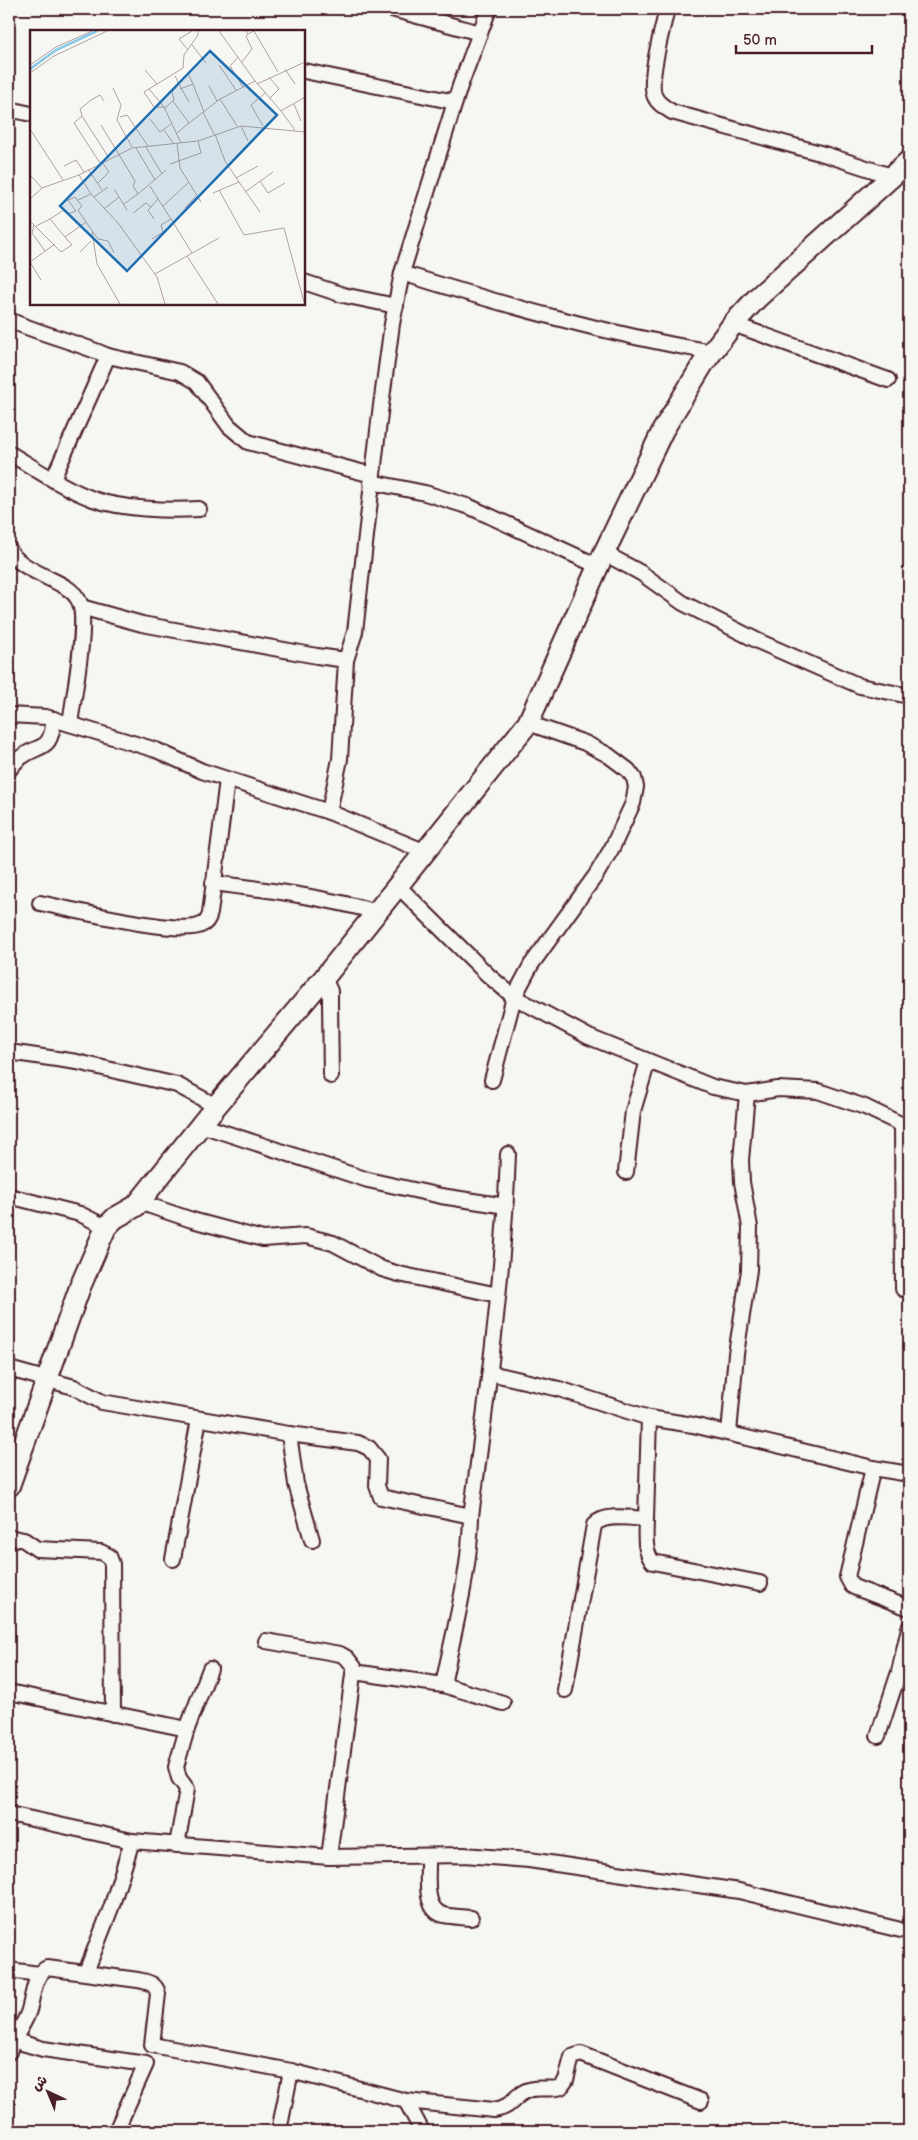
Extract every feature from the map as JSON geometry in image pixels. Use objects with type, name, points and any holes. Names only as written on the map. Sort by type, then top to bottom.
[{"type":"street","points":[[392,9],[480,33]]},
{"type":"street","points":[[329,812],[340,759],[346,660],[355,632],[372,478],[402,273],[455,102],[489,9]]},
{"type":"street","points":[[667,9],[653,78],[654,97],[661,106],[672,112],[827,155],[891,176]]},
{"type":"street","points":[[305,71],[455,102]]},
{"type":"street","points":[[9,109],[30,114]]},
{"type":"street","points":[[9,1486],[13,1460],[47,1379],[80,1286],[106,1226],[115,1218],[132,1210],[139,1202],[216,1106],[324,978],[528,723],[601,560],[663,430],[683,395],[733,324],[757,298],[909,161]]},
{"type":"street","points":[[402,273],[496,302],[604,331],[712,352]]},
{"type":"street","points":[[305,282],[343,295],[396,306]]},
{"type":"street","points":[[9,320],[37,332],[76,343],[108,356],[180,372],[190,377],[205,391],[229,426],[248,442],[470,507],[601,560],[641,573],[683,602],[760,642],[860,686],[909,696]]},
{"type":"street","points":[[733,324],[888,380]]},
{"type":"street","points":[[53,478],[108,356]]},
{"type":"street","points":[[9,453],[88,497],[112,504],[172,510],[198,509]]},
{"type":"street","points":[[9,549],[20,562],[67,588],[78,600],[81,607],[80,645],[70,724]]},
{"type":"street","points":[[81,607],[142,624],[346,660]]},
{"type":"street","points":[[9,715],[26,714],[54,719],[156,750],[202,771],[329,812],[426,852]]},
{"type":"street","points":[[9,770],[18,759],[43,747],[53,731],[54,719]]},
{"type":"street","points":[[492,1080],[514,997],[531,965],[596,875],[612,848],[632,803],[636,787],[634,778],[628,770],[608,755],[585,743],[528,723]]},
{"type":"street","points":[[40,903],[142,923],[187,928],[201,925],[208,919],[227,780]]},
{"type":"street","points":[[213,883],[300,894],[343,902],[377,912]]},
{"type":"street","points":[[398,886],[489,976],[514,997],[590,1037],[713,1087],[746,1094],[778,1089],[818,1091],[865,1107],[906,1127],[904,1288]]},
{"type":"street","points":[[324,978],[330,991],[331,1076]]},
{"type":"street","points":[[9,1052],[76,1062],[177,1085],[216,1106]]},
{"type":"street","points":[[626,1172],[632,1112],[648,1060]]},
{"type":"street","points":[[729,1434],[736,1354],[749,1270],[750,1226],[742,1182],[741,1160],[746,1094]]},
{"type":"street","points":[[201,1125],[368,1180],[431,1194],[506,1206]]},
{"type":"street","points":[[443,1685],[464,1581],[471,1534],[471,1516],[490,1373],[498,1295],[506,1206],[508,1154]]},
{"type":"street","points":[[9,1196],[80,1214],[106,1226]]},
{"type":"street","points":[[139,1202],[192,1220],[262,1239],[306,1236],[333,1243],[382,1269],[498,1295]]},
{"type":"street","points":[[9,1369],[79,1389],[102,1402],[289,1434],[358,1443],[370,1448],[378,1459],[377,1486],[381,1497],[471,1516]]},
{"type":"street","points":[[490,1373],[559,1389],[649,1418],[729,1434],[873,1468],[909,1474]]},
{"type":"street","points":[[649,1418],[646,1518],[646,1548],[648,1555],[653,1562],[760,1583]]},
{"type":"street","points":[[173,1559],[199,1419]]},
{"type":"street","points":[[289,1434],[296,1484],[312,1540]]},
{"type":"street","points":[[873,1468],[847,1577],[852,1586],[909,1608]]},
{"type":"street","points":[[565,1690],[594,1525],[599,1519],[606,1518],[646,1518]]},
{"type":"street","points":[[9,1537],[24,1540],[37,1549],[101,1552],[109,1556],[112,1564],[113,1714]]},
{"type":"street","points":[[878,1736],[899,1672],[909,1628]]},
{"type":"street","points":[[266,1642],[340,1654],[352,1663],[354,1672],[329,1857]]},
{"type":"street","points":[[178,1844],[187,1789],[179,1778],[176,1767],[187,1729],[210,1669]]},
{"type":"street","points":[[354,1672],[443,1685],[503,1702]]},
{"type":"street","points":[[9,1692],[187,1729]]},
{"type":"street","points":[[9,1814],[132,1841],[329,1857],[464,1855],[529,1860],[740,1891],[909,1932]]},
{"type":"street","points":[[86,1972],[111,1908],[132,1841]]},
{"type":"street","points":[[428,1856],[431,1906],[443,1915],[472,1918]]},
{"type":"street","points":[[116,2131],[146,2064],[152,2045],[158,2001],[156,1987],[149,1982],[86,1972],[47,1968],[39,1974],[28,2014],[10,2046],[52,2050],[146,2064]]},
{"type":"street","points":[[9,1970],[39,1974]]},
{"type":"street","points":[[152,2045],[291,2071],[406,2100],[494,2110],[504,2108],[528,2090],[557,2088],[564,2084],[572,2057],[581,2054],[702,2100]]},
{"type":"street","points":[[279,2131],[291,2071]]},
{"type":"street","points":[[406,2100],[422,2131]]}]
